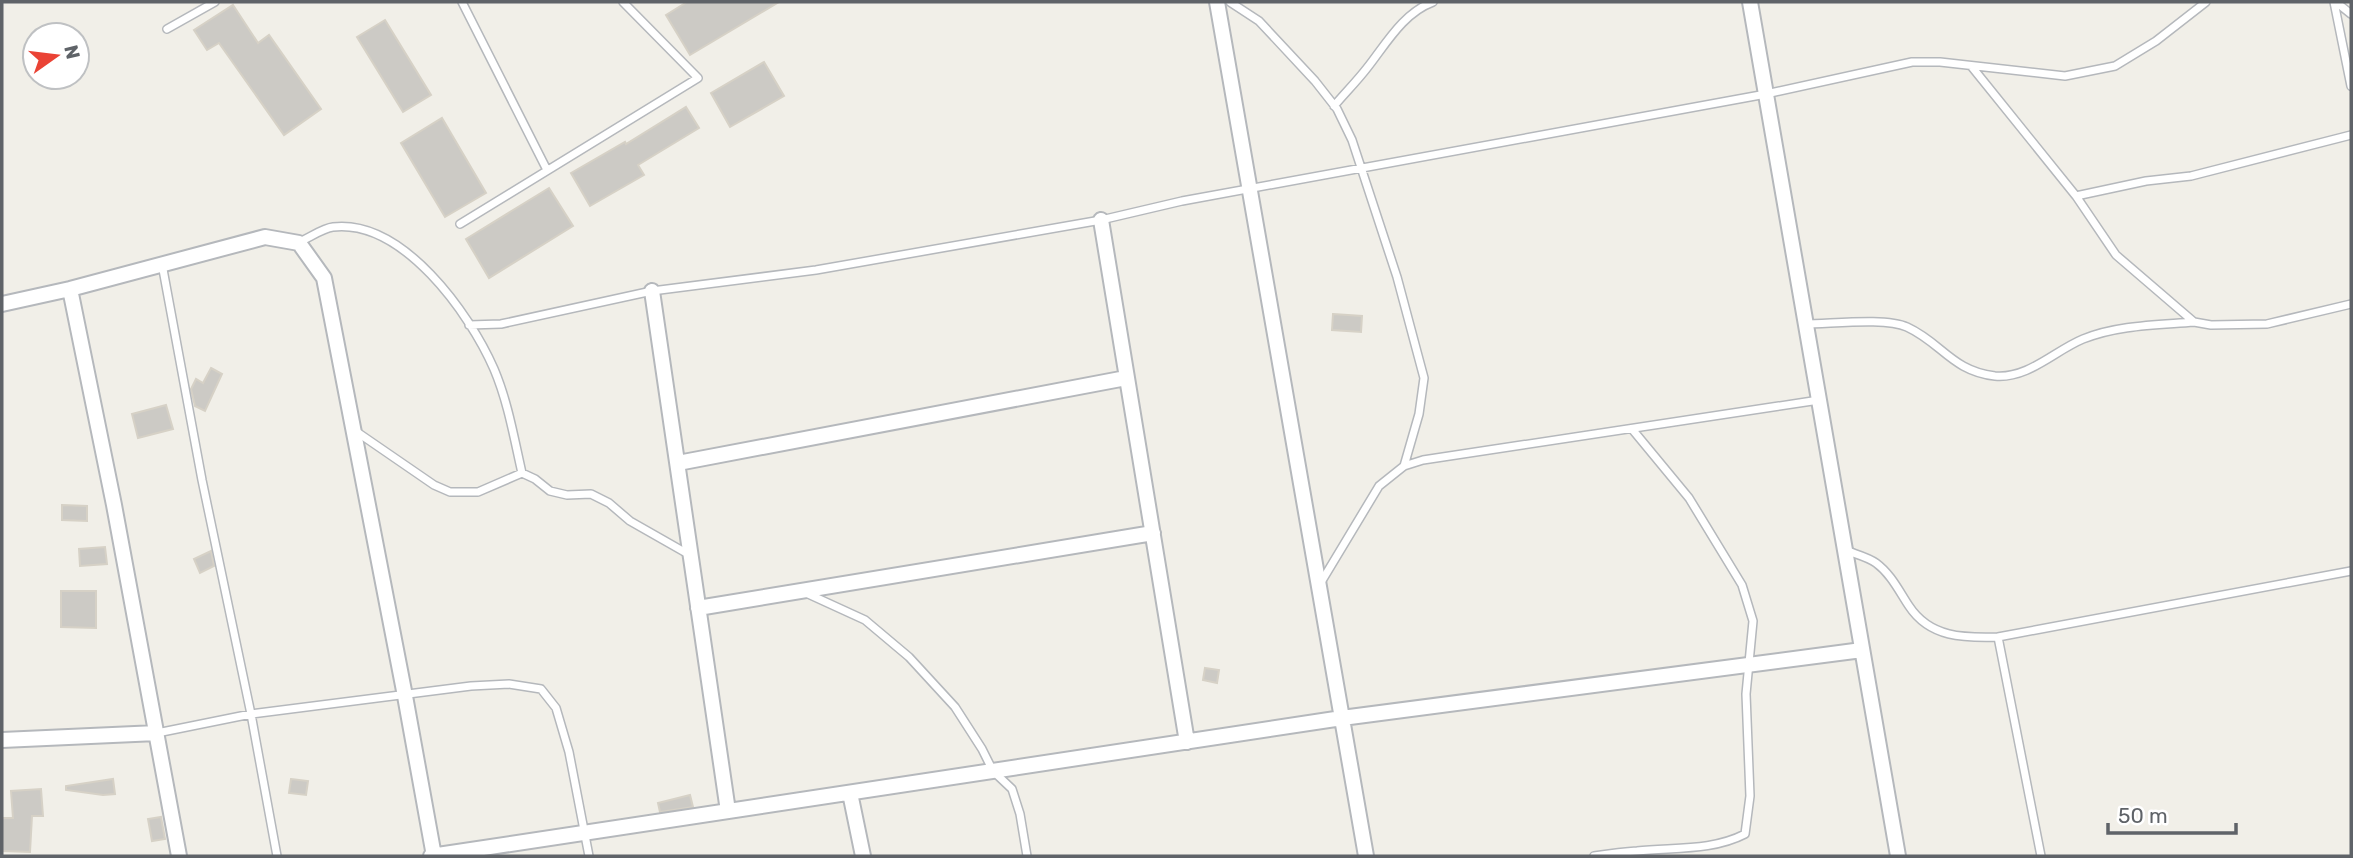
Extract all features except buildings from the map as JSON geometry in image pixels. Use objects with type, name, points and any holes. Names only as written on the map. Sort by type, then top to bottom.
[{"type":"street","points":[[1217,2],[1366,856]]},
{"type":"street","points":[[1750,2],[1898,856]]},
{"type":"street","points":[[1101,220],[1187,742]]},
{"type":"street","points":[[2,304],[70,289],[265,237],[299,243],[324,278],[405,696],[433,856],[1342,718],[1862,650]]},
{"type":"street","points":[[70,289],[179,856]]},
{"type":"street","points":[[652,291],[728,811]]},
{"type":"street","points":[[678,463],[1126,378]]},
{"type":"street","points":[[698,608],[1153,533]]},
{"type":"street","points":[[2,740],[157,733]]},
{"type":"street","points":[[850,793],[863,856]]},
{"type":"lane","points":[[167,29],[215,2]]},
{"type":"lane","points":[[462,2],[547,170]]},
{"type":"lane","points":[[460,223],[698,78],[623,2]]},
{"type":"lane","points":[[1230,2],[1259,22],[1315,81],[1335,106],[1352,141],[1397,277],[1424,378],[1419,414],[1404,466]]},
{"type":"lane","points":[[1335,106],[1391,34],[1422,6],[1433,2]]},
{"type":"lane","points":[[469,325],[501,324],[652,291],[816,270],[1101,220],[1182,201],[1766,94],[1912,62],[1940,62],[2065,76],[2115,66],[2156,41],[2206,2]]},
{"type":"lane","points":[[2334,2],[2351,14]]},
{"type":"lane","points":[[2334,2],[2351,86]]},
{"type":"lane","points":[[1972,67],[2076,196],[2116,255],[2194,321]]},
{"type":"lane","points":[[2076,196],[2146,181],[2191,176],[2351,135]]},
{"type":"lane","points":[[299,243],[332,226],[378,234],[401,248],[449,295],[485,351],[502,392],[522,473],[550,491],[567,495],[591,494],[609,503],[630,521],[691,555]]},
{"type":"lane","points":[[162,264],[277,856]]},
{"type":"lane","points":[[1805,324],[1904,325],[1926,337],[1963,368],[1996,376],[2023,372],[2081,339],[2112,330],[2194,321],[2211,325],[2267,324],[2351,304]]},
{"type":"lane","points":[[1319,586],[1379,486],[1404,466],[1423,460],[1819,400]]},
{"type":"lane","points":[[1594,856],[1730,842],[1745,834],[1750,796],[1746,694],[1753,621],[1742,585],[1689,498],[1632,429]]},
{"type":"lane","points":[[354,430],[434,485],[450,492],[478,492],[522,473]]},
{"type":"lane","points":[[1845,550],[1875,562],[1900,589],[1910,608],[1927,625],[1946,635],[1968,638],[1998,636],[2351,571]]},
{"type":"lane","points":[[802,591],[864,620],[909,657],[955,707],[993,771],[1012,789],[1020,814],[1027,856]]},
{"type":"lane","points":[[1998,636],[2041,856]]},
{"type":"lane","points":[[157,733],[251,714],[471,686],[509,684],[541,689],[556,708],[569,752],[589,856]]}]
